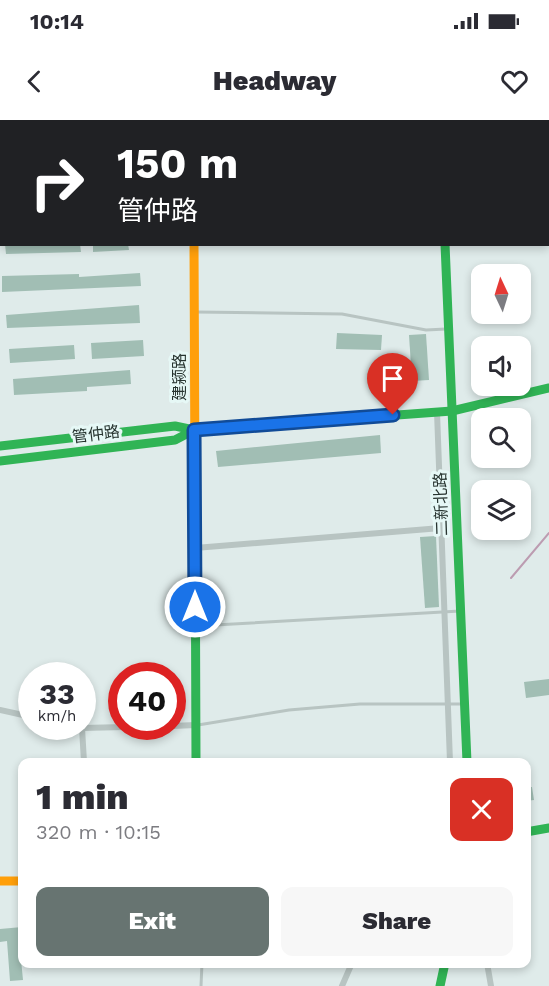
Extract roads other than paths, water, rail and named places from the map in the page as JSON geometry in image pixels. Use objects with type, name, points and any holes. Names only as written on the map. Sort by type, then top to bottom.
[{"type":"street","name":"建颍路","points":[[194,246],[196,758]]},
{"type":"street","name":"二新北路","points":[[445,246],[467,758]]},
{"type":"street","name":"管仲路","points":[[0,446],[175,426],[194,430],[452,411],[549,388]]},
{"type":"street","points":[[437,412],[450,758]]},
{"type":"street","name":"管仲路","points":[[0,461],[175,440],[194,430]]},
{"type":"street","points":[[195,548],[441,528]]},
{"type":"street","points":[[0,711],[18,714]]},
{"type":"street","points":[[186,725],[196,725]]},
{"type":"street","points":[[83,740],[84,758]]},
{"type":"street","points":[[531,831],[549,828]]},
{"type":"street","points":[[0,881],[18,881]]},
{"type":"street","points":[[342,986],[350,968]]},
{"type":"street","points":[[440,986],[444,968]]},
{"type":"street","points":[[488,968],[491,986]]},
{"type":"lane","points":[[194,312],[342,314],[426,330],[449,329]]},
{"type":"lane","points":[[195,626],[460,611]]},
{"type":"lane","points":[[196,725],[288,710],[360,704],[464,704]]},
{"type":"lane","points":[[201,986],[202,968]]},
{"type":"waterway","points":[[511,578],[549,533]]}]
